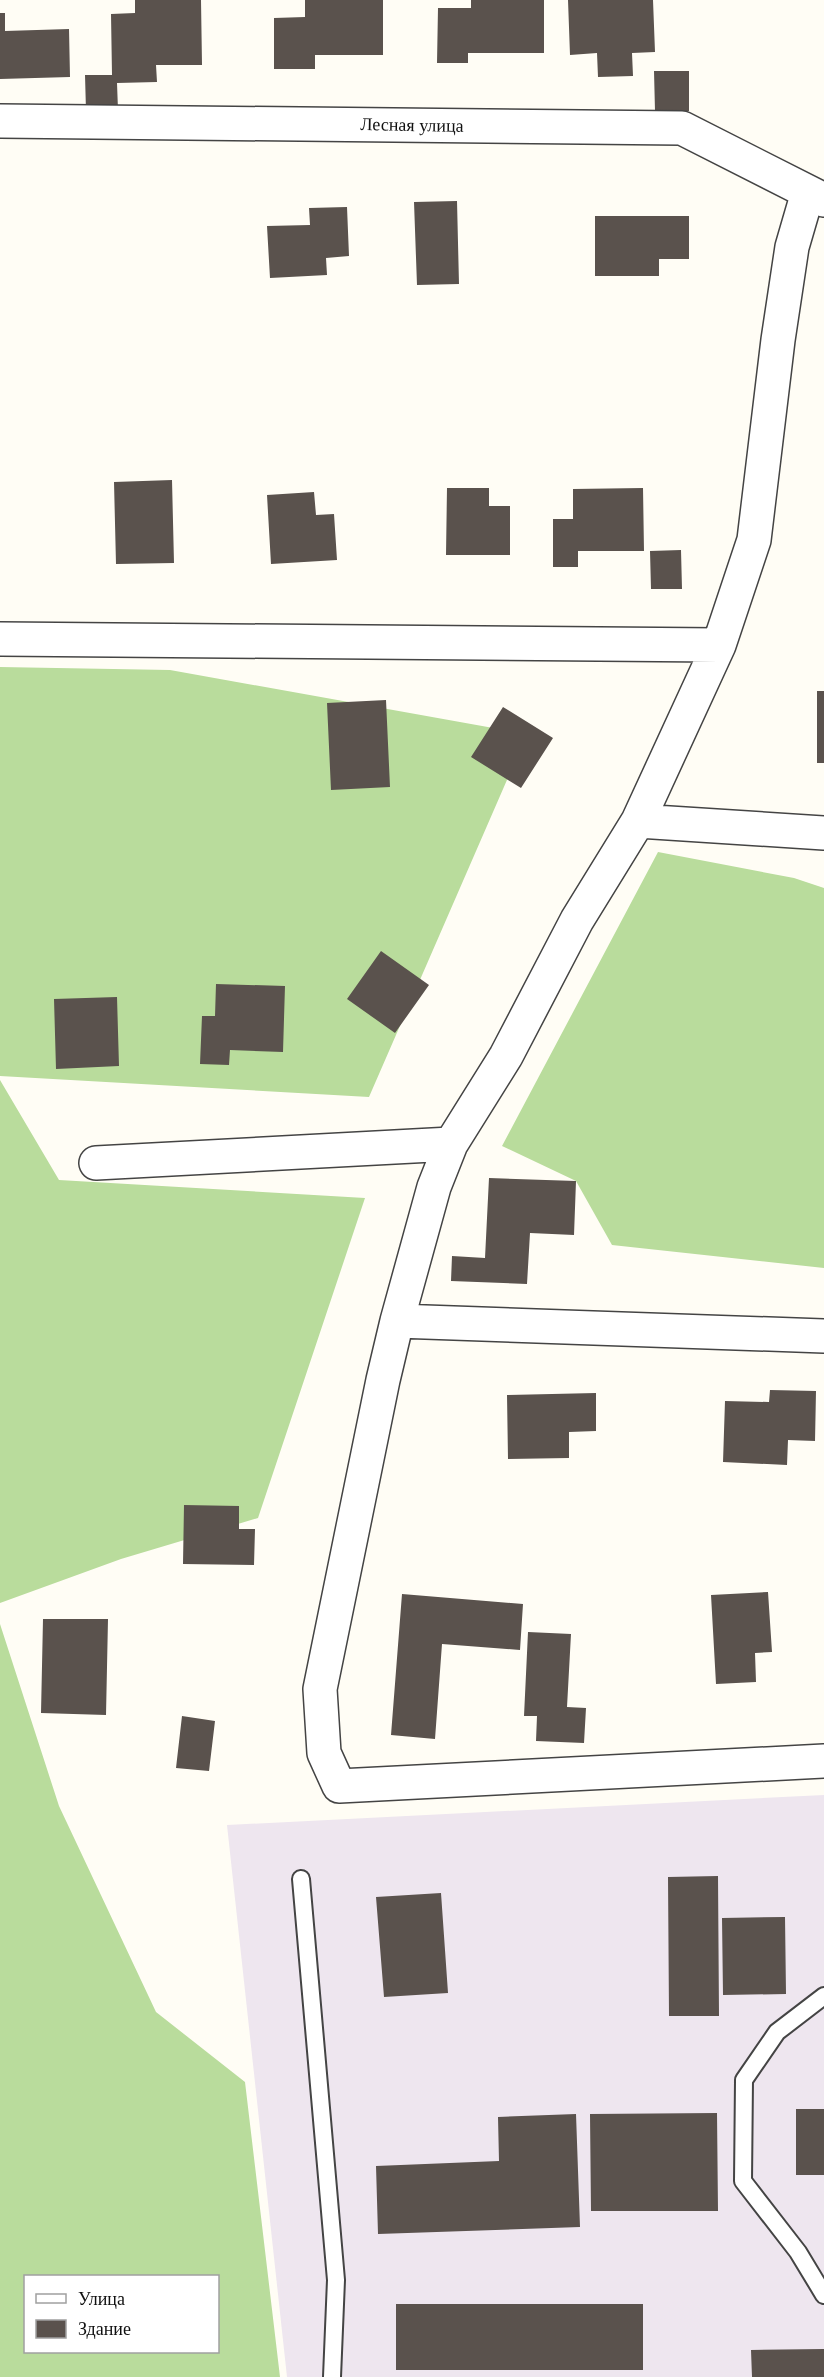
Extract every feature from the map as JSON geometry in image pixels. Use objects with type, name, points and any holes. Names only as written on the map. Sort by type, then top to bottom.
[{"type":"street","name":"Лесная улица","points":[[0,121],[682,128],[816,196]]},
{"type":"street","points":[[816,196],[792,247],[754,540],[719,645],[639,821],[577,920],[506,1056],[451,1144],[434,1187],[380,1392],[320,1689],[324,1753],[339,1786],[824,1761]]},
{"type":"street","points":[[0,639],[719,645]]},
{"type":"street","points":[[639,821],[824,833]]},
{"type":"street","points":[[96,1163],[451,1144]]},
{"type":"street","points":[[397,1321],[824,1336]]},
{"type":"lane","points":[[301,1879],[336,2280],[332,2377]]},
{"type":"lane","points":[[824,1996],[777,2032],[744,2080],[743,2181],[798,2252],[824,2295]]},
{"type":"shaded area","points":[[824,1795],[824,2377],[287,2377],[227,1825]]},
{"type":"green space","points":[[0,667],[170,670],[527,734],[369,1097],[0,1076]]},
{"type":"green space","points":[[658,852],[794,878],[824,888],[824,1268],[612,1245],[576,1181],[502,1146]]},
{"type":"green space","points":[[0,1080],[59,1180],[365,1198],[258,1518],[121,1559],[0,1603]]},
{"type":"green space","points":[[0,1624],[59,1806],[156,2012],[245,2082],[280,2377],[0,2377]]},
{"type":"building","points":[[135,0],[201,0],[202,65],[156,65],[157,82],[117,83],[118,110],[86,111],[85,75],[112,75],[111,14],[135,13]]},
{"type":"building","points":[[305,0],[383,0],[383,55],[315,55],[315,69],[274,69],[274,18],[305,17]]},
{"type":"building","points":[[471,0],[544,0],[544,53],[468,53],[468,63],[437,63],[438,8],[471,8]]},
{"type":"building","points":[[568,0],[653,0],[655,52],[632,53],[633,76],[598,77],[597,53],[570,55]]},
{"type":"building","points":[[0,13],[5,13],[5,31],[69,29],[70,77],[0,79]]},
{"type":"building","points":[[654,71],[689,71],[689,111],[655,111]]},
{"type":"building","points":[[457,201],[459,284],[417,285],[414,202]]},
{"type":"building","points":[[347,207],[349,256],[326,258],[327,275],[270,278],[267,226],[310,225],[309,208]]},
{"type":"building","points":[[595,216],[689,216],[689,259],[659,259],[659,276],[595,276]]},
{"type":"building","points":[[172,480],[174,563],[116,564],[114,482]]},
{"type":"building","points":[[447,488],[489,488],[489,506],[510,506],[510,555],[446,555]]},
{"type":"building","points":[[643,488],[644,551],[578,551],[578,567],[553,567],[553,519],[573,519],[573,489]]},
{"type":"building","points":[[314,492],[316,515],[334,514],[337,560],[271,564],[267,495]]},
{"type":"building","points":[[681,550],[682,589],[651,589],[650,551]]},
{"type":"building","points":[[817,691],[824,691],[824,763],[817,763]]},
{"type":"building","points":[[386,700],[390,787],[331,790],[327,703]]},
{"type":"building","points":[[503,707],[553,738],[521,788],[471,757]]},
{"type":"building","points":[[381,951],[429,985],[395,1033],[347,999]]},
{"type":"building","points":[[216,984],[285,986],[283,1052],[230,1050],[229,1065],[200,1064],[202,1016],[215,1016]]},
{"type":"building","points":[[117,997],[119,1066],[56,1069],[54,999]]},
{"type":"building","points":[[489,1178],[576,1181],[574,1235],[530,1233],[527,1284],[451,1281],[452,1256],[485,1258]]},
{"type":"building","points":[[770,1390],[816,1391],[815,1441],[788,1440],[787,1465],[723,1462],[725,1401],[769,1402]]},
{"type":"building","points":[[596,1393],[596,1431],[569,1432],[569,1458],[508,1459],[507,1395]]},
{"type":"building","points":[[184,1505],[239,1506],[239,1529],[255,1529],[254,1565],[183,1564]]},
{"type":"building","points":[[768,1592],[772,1652],[755,1653],[756,1682],[716,1684],[711,1595]]},
{"type":"building","points":[[402,1594],[523,1604],[520,1650],[442,1644],[435,1739],[391,1735]]},
{"type":"building","points":[[43,1619],[108,1619],[106,1715],[41,1713]]},
{"type":"building","points":[[528,1632],[571,1634],[567,1707],[586,1708],[584,1743],[536,1741],[537,1716],[524,1716]]},
{"type":"building","points":[[182,1716],[215,1721],[209,1771],[176,1768]]},
{"type":"building","points":[[718,1876],[719,2016],[669,2016],[668,1877]]},
{"type":"building","points":[[441,1893],[448,1993],[384,1997],[376,1897]]},
{"type":"building","points":[[785,1917],[786,1994],[723,1995],[722,1918]]},
{"type":"building","points":[[796,2109],[824,2109],[824,2175],[796,2175]]},
{"type":"building","points":[[717,2113],[718,2211],[591,2211],[590,2114]]},
{"type":"building","points":[[576,2114],[580,2227],[378,2234],[376,2166],[499,2161],[498,2117]]},
{"type":"building","points":[[396,2304],[643,2304],[643,2370],[396,2370]]},
{"type":"building","points":[[824,2349],[824,2377],[752,2377],[751,2350]]}]
